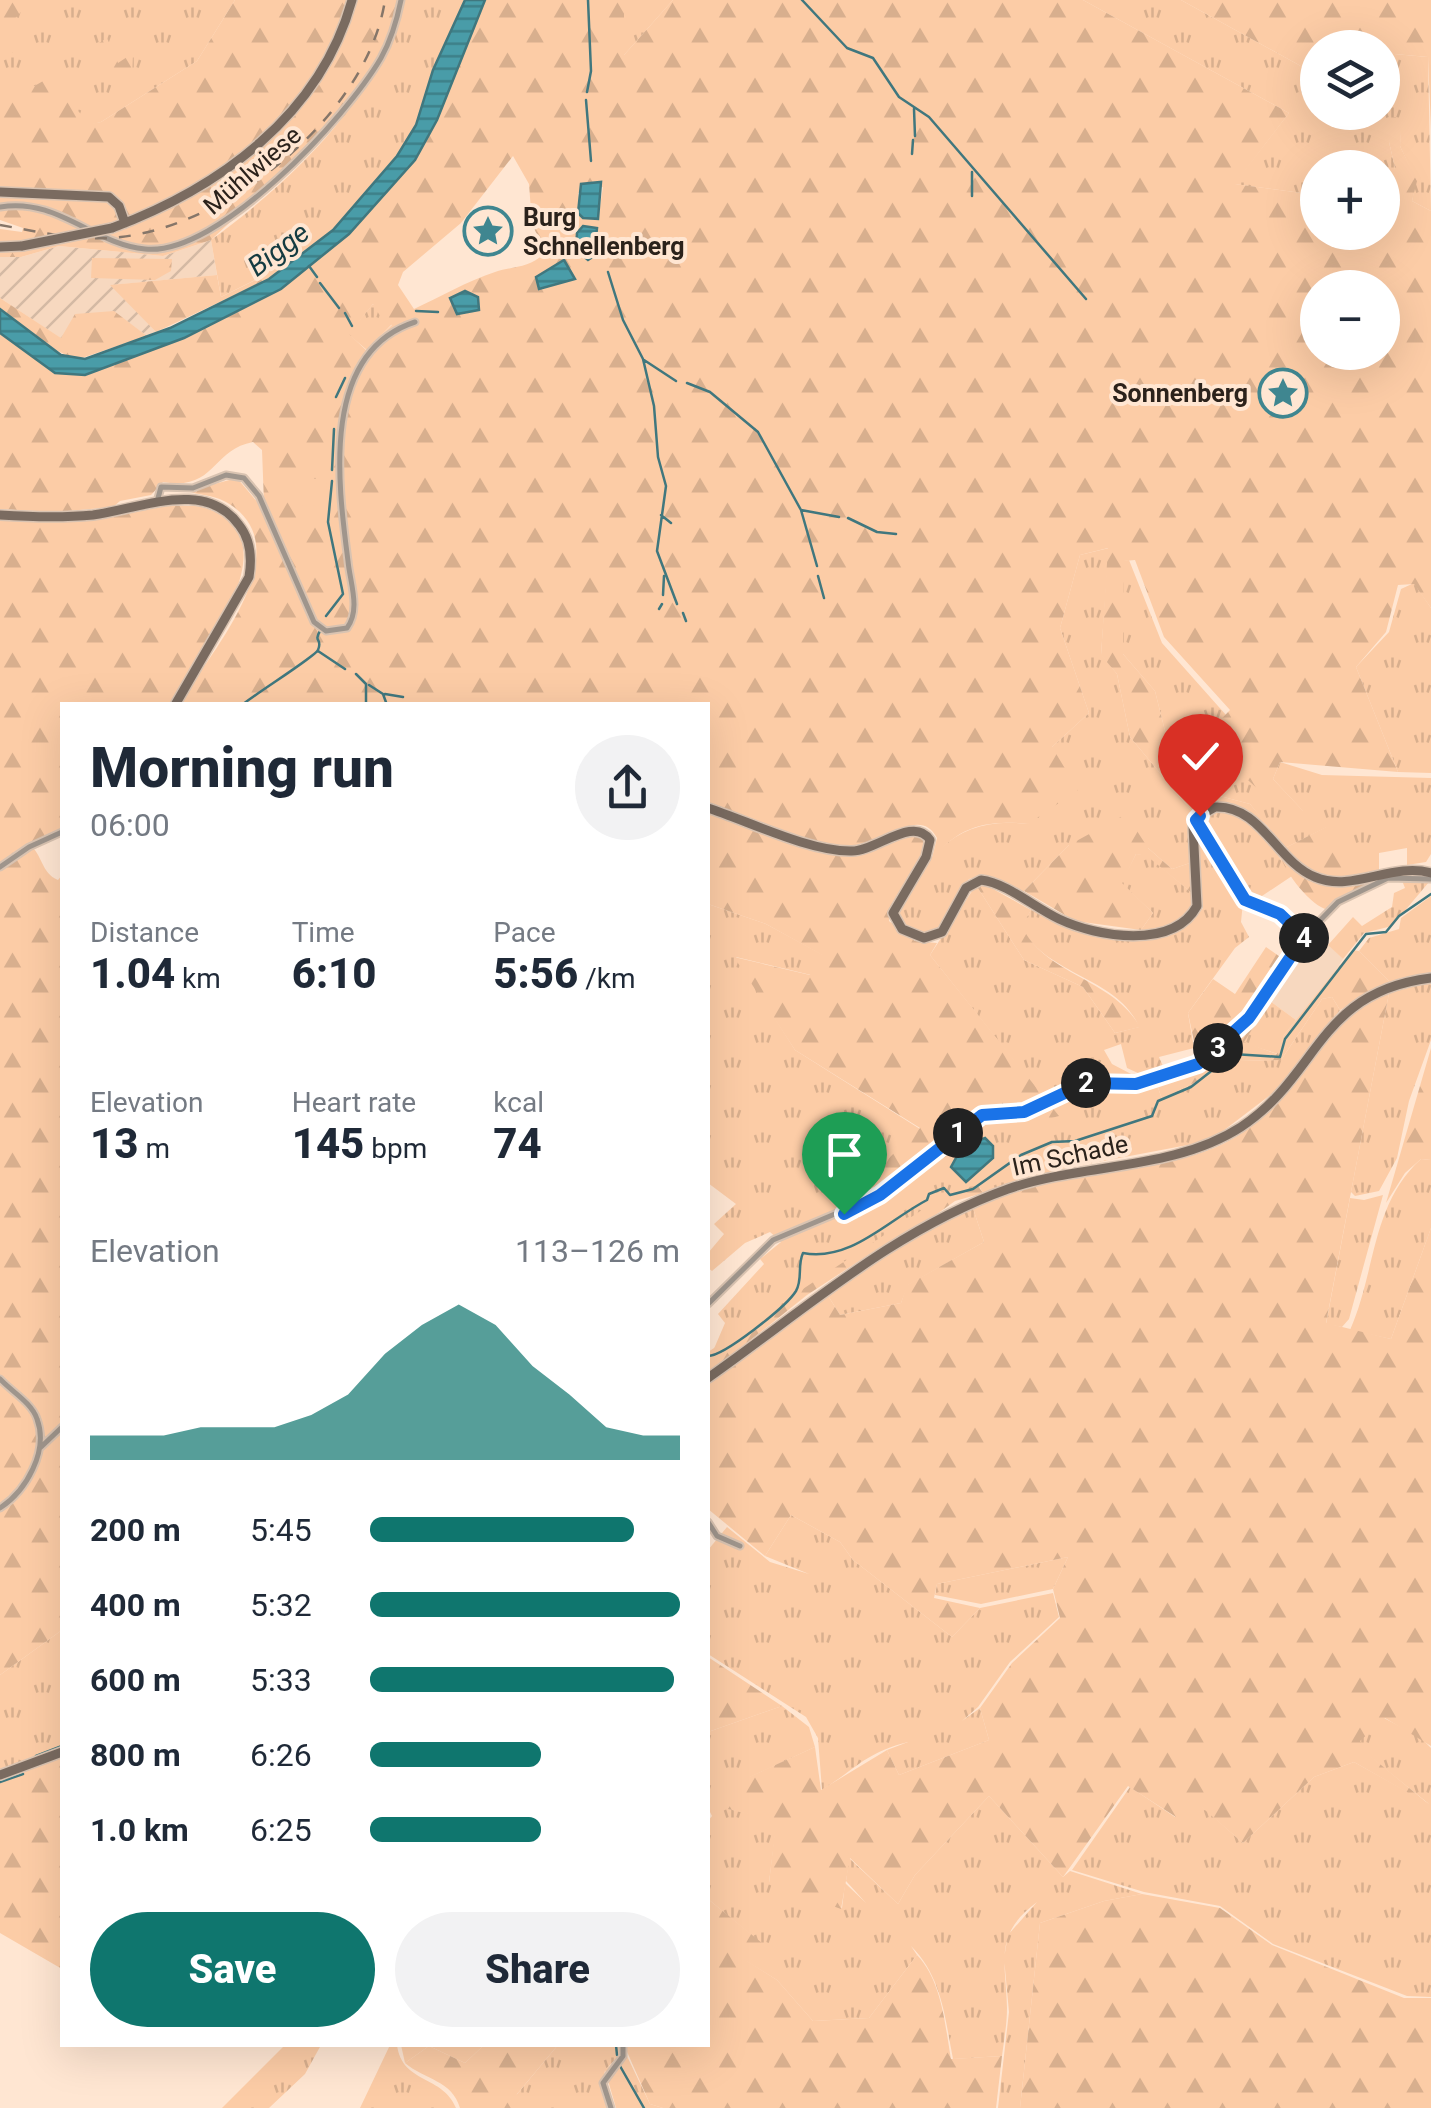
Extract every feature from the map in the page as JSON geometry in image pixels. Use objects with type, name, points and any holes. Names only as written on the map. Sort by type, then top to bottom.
[{"type":"main road","points":[[0,247],[112,228],[214,180],[270,134],[328,59],[352,0]]},
{"type":"main road","points":[[0,192],[98,195],[118,206],[148,214]]},
{"type":"main road","points":[[118,206],[125,223]]},
{"type":"main road","points":[[0,515],[78,516],[157,502],[195,500],[224,510],[244,531],[252,557],[243,592],[177,702]]},
{"type":"main road","points":[[710,809],[846,851],[878,846],[914,829],[923,831],[930,840],[928,853],[892,913],[902,928],[924,938],[942,932],[966,888],[981,880],[1085,928],[1142,934],[1173,929],[1191,916],[1199,900],[1192,838],[1196,820],[1215,807],[1234,809],[1260,828],[1300,869],[1322,880],[1340,882],[1396,870],[1431,876]]},
{"type":"main road","name":"Im Schade","points":[[710,1377],[854,1270],[968,1206],[1048,1177],[1165,1156],[1230,1134],[1280,1093],[1325,1032],[1354,1005],[1395,985],[1431,978]]},
{"type":"main road","points":[[0,1775],[60,1753]]},
{"type":"street","name":"Mühlwiese","points":[[0,207],[62,214],[117,242],[143,249],[174,249],[196,241],[232,216],[321,136],[383,54],[402,0]]},
{"type":"street","points":[[157,502],[161,487],[193,488],[226,474],[244,478],[259,496],[314,622],[326,631],[346,628],[354,607],[340,478],[350,394],[362,360],[381,342],[415,322]]},
{"type":"street","points":[[1196,820],[1245,900],[1280,914],[1304,937]]},
{"type":"street","points":[[0,866],[28,847],[60,833]]},
{"type":"street","points":[[710,1302],[774,1240],[880,1195],[982,1115],[1024,1112],[1086,1083],[1136,1084],[1198,1064],[1249,1018],[1304,937],[1326,912],[1367,886],[1400,876],[1431,876]]},
{"type":"street","points":[[0,1379],[55,1433]]},
{"type":"street","points":[[0,1508],[25,1484],[38,1450],[38,1419]]},
{"type":"street","points":[[38,1450],[60,1429]]},
{"type":"street","points":[[710,1525],[717,1536],[740,1546]]},
{"type":"street","points":[[611,2108],[603,2083],[623,2056],[624,2047]]},
{"type":"shaded area","points":[[211,240],[217,275],[112,285],[156,332],[147,336],[113,311],[62,339],[0,298],[0,257],[21,257],[59,246],[163,256]]},
{"type":"shaded area","points":[[1313,930],[1343,959],[1322,992],[1296,1020],[1270,1001],[1293,966],[1289,963]]},
{"type":"green space","points":[[0,0],[235,0],[197,61],[101,122],[89,125],[0,112]]},
{"type":"green space","points":[[32,0],[8,26],[23,54],[0,51],[0,2]]},
{"type":"green space","points":[[235,0],[404,0],[394,39],[345,115],[211,240],[163,256],[59,246],[21,257],[0,257],[0,229],[22,232],[23,228],[0,220],[0,106],[50,77],[89,124],[101,122],[197,61]]},
{"type":"green space","points":[[404,0],[465,0],[405,147],[372,190],[312,246],[269,279],[267,274],[221,297],[211,240],[301,164],[353,104],[391,37]]},
{"type":"green space","points":[[485,0],[624,0],[624,55],[673,0],[1083,0],[1289,113],[1235,184],[1300,193],[1300,250],[1400,250],[1400,150],[1391,150],[1389,142],[1390,130],[1400,130],[1402,118],[1400,146],[1417,181],[1412,201],[1431,211],[1431,608],[1414,584],[1398,585],[1386,632],[1356,667],[1398,772],[1280,762],[1273,779],[1306,814],[1259,790],[1202,739],[1230,710],[1164,637],[1135,560],[1124,561],[1123,654],[1155,691],[1168,743],[1216,795],[1250,804],[1270,828],[1243,809],[1224,803],[1195,815],[1130,737],[1117,674],[1101,655],[1108,548],[1080,555],[1060,628],[1089,713],[1052,747],[1078,790],[1028,824],[999,823],[961,833],[931,862],[937,838],[921,825],[900,829],[866,845],[839,846],[801,838],[710,804],[710,702],[180,702],[228,631],[243,601],[254,572],[256,545],[247,520],[224,501],[188,491],[237,478],[259,504],[264,503],[262,450],[253,442],[239,446],[194,481],[163,482],[151,495],[120,501],[113,507],[56,512],[0,509],[0,333],[55,373],[85,375],[184,338],[281,289],[349,234],[415,160]],"holes":[[[513,156],[529,184],[532,224],[545,252],[528,264],[464,284],[414,309],[398,285],[403,272],[461,223]],[[603,187],[598,219],[583,218],[578,193]],[[373,304],[383,321],[392,325],[366,350],[349,334]]]},
{"type":"green space","points":[[624,0],[673,0],[624,55],[621,52]]},
{"type":"green space","points":[[1083,0],[1181,0],[1300,66],[1300,130],[1395,130],[1389,142],[1391,150],[1300,150],[1300,193],[1234,184],[1289,113]]},
{"type":"green space","points":[[1181,0],[1431,0],[1431,129],[1428,57],[1400,55],[1400,30],[1300,30],[1300,66]]},
{"type":"green space","points":[[107,38],[118,63],[133,53],[132,81],[122,90],[111,84],[99,43]]},
{"type":"green space","points":[[1400,55],[1428,57],[1431,211],[1412,201],[1416,181],[1400,146]]},
{"type":"green space","points":[[92,258],[172,259],[171,271],[155,280],[91,278]]},
{"type":"green space","points":[[268,274],[269,279],[156,332],[110,285],[217,275],[221,297]]},
{"type":"green space","points":[[0,298],[61,338],[75,314],[114,311],[147,336],[76,360],[46,345],[0,309]]},
{"type":"green space","points":[[373,304],[392,324],[367,350],[348,334]]},
{"type":"green space","points":[[302,479],[327,479],[326,506],[302,505]]},
{"type":"green space","points":[[171,505],[204,507],[233,525],[243,547],[241,573],[216,632],[172,702],[60,702],[60,829],[29,844],[48,873],[58,880],[60,878],[60,1631],[0,1675],[0,518],[91,521]]},
{"type":"green space","points":[[1109,548],[1101,654],[1117,674],[1130,737],[1195,815],[1188,837],[1190,863],[1172,869],[1148,848],[1069,845],[1020,895],[986,875],[969,879],[939,927],[920,936],[897,911],[920,872],[933,856],[964,833],[982,826],[1028,824],[1052,747],[1089,713],[1060,628],[1080,555]]},
{"type":"green space","points":[[1129,560],[1162,643],[1226,715],[1202,740],[1303,811],[1273,779],[1280,762],[1322,775],[1431,778],[1431,854],[1426,862],[1407,865],[1407,848],[1379,853],[1379,870],[1363,874],[1327,827],[1285,848],[1250,804],[1216,795],[1168,743],[1155,691],[1123,654],[1123,561]]},
{"type":"green space","points":[[1414,583],[1431,608],[1431,773],[1398,772],[1356,667],[1389,632],[1401,589]]},
{"type":"green space","points":[[1223,810],[1256,829],[1292,876],[1253,902],[1203,823],[1210,812]]},
{"type":"green space","points":[[710,814],[847,856],[904,837],[922,836],[926,852],[892,903],[889,921],[915,941],[937,943],[930,955],[1059,1116],[968,1141],[867,1212],[857,1189],[920,1128],[795,1050],[734,957],[810,975],[822,955],[766,924],[710,905]]},
{"type":"green space","points":[[1126,814],[1148,848],[1172,869],[1190,863],[1193,894],[1147,856],[1136,854],[1122,883],[1153,913],[1141,930],[1075,921],[1024,891],[1069,845]]},
{"type":"green space","points":[[1328,826],[1363,874],[1340,878],[1320,874],[1285,848]]},
{"type":"green space","points":[[1198,827],[1243,902],[1241,922],[1249,937],[1235,948],[1188,1013],[1194,1048],[1159,1057],[1166,1073],[1151,1079],[1127,1068],[1121,1044],[1104,1050],[1112,1064],[1133,1075],[1136,1084],[1156,1082],[1162,1099],[1238,1061],[1281,1060],[1322,999],[1332,997],[1340,1010],[1277,1090],[1219,1134],[1193,1144],[1061,1169],[983,1193],[980,1188],[960,1194],[713,1351],[725,1323],[718,1314],[764,1264],[760,1259],[781,1242],[770,1232],[745,1243],[710,1270],[710,1251],[724,1234],[714,1224],[736,1204],[710,1184],[710,905],[766,924],[823,955],[811,975],[736,957],[795,1050],[920,1129],[858,1189],[975,1126],[1058,1116],[930,955],[976,885],[1024,960],[1083,987],[1115,1033],[1139,1027],[1129,1010],[1099,986],[1046,955],[1021,926],[1031,910],[1073,928],[1121,939],[1167,935],[1186,925],[1203,908],[1194,846]]},
{"type":"green space","points":[[1279,851],[1315,881],[1376,879],[1325,909],[1296,883]]},
{"type":"green space","points":[[1136,854],[1147,855],[1193,894],[1183,918],[1159,928],[1141,930],[1153,913],[1121,883]]},
{"type":"green space","points":[[1401,878],[1429,882],[1392,926],[1364,933],[1343,959],[1328,945],[1353,917],[1362,926],[1392,907],[1394,893],[1405,888]]},
{"type":"green space","points":[[984,884],[1031,910],[1022,926],[1032,942],[1062,967],[1113,997],[1140,1027],[1115,1033],[1083,987],[1024,960],[976,885]]},
{"type":"green space","points":[[1431,896],[1431,974],[1391,983],[1359,951],[1369,938],[1399,929],[1401,918]]},
{"type":"green space","points":[[1266,947],[1293,966],[1244,1042],[1277,1054],[1284,1035],[1352,950],[1359,951],[1391,983],[1340,1010],[1332,997],[1322,999],[1281,1060],[1238,1061],[1162,1099],[1156,1082],[1199,1065],[1188,1013],[1213,979],[1235,994]]},
{"type":"green space","points":[[1431,982],[1431,1040],[1409,1101],[1397,1158],[1379,1191],[1355,1196],[1351,1192],[1389,993]]},
{"type":"green space","points":[[1389,993],[1326,1323],[1391,1339],[1431,1228],[1431,1746],[1385,1718],[1360,1741],[1369,1755],[1431,1806],[1354,1762],[1314,1777],[1243,1843],[1191,1798],[1176,1817],[1128,1786],[1063,1877],[989,1796],[915,1875],[898,1904],[850,1858],[841,1909],[769,1883],[776,1821],[728,1809],[749,1777],[815,1747],[821,1790],[887,1750],[899,1775],[989,1740],[980,1708],[1012,1663],[1060,1618],[1053,1589],[1068,1557],[937,1584],[934,1598],[980,1608],[952,1637],[853,1560],[840,1542],[791,1515],[765,1556],[710,1511],[710,1382],[827,1294],[840,1315],[901,1303],[907,1285],[984,1242],[973,1208],[1043,1183],[1192,1156],[1234,1138],[1256,1122],[1325,1038],[1364,1003]]},
{"type":"green space","points":[[1270,1001],[1296,1020],[1284,1035],[1278,1054],[1243,1043]]},
{"type":"green space","points":[[1431,1048],[1431,1160],[1421,1159],[1405,1173],[1386,1203]]},
{"type":"green space","points":[[1421,1159],[1431,1160],[1431,1228],[1391,1339],[1350,1330],[1383,1218],[1392,1197]]},
{"type":"green space","points":[[978,1186],[983,1193],[955,1201],[807,1295],[710,1372],[710,1351],[955,1188]]},
{"type":"green space","points":[[1383,1195],[1349,1319],[1342,1327],[1326,1324],[1350,1198],[1364,1200]]},
{"type":"green space","points":[[973,1208],[984,1242],[908,1285],[901,1303],[840,1315],[827,1294],[898,1247]]},
{"type":"green space","points":[[791,1515],[840,1542],[853,1560],[952,1637],[980,1608],[1053,1593],[1059,1617],[1010,1662],[978,1707],[962,1721],[980,1708],[989,1740],[899,1775],[887,1750],[908,1742],[893,1746],[871,1756],[822,1790],[818,1738],[806,1717],[710,1655],[710,1548],[727,1527],[770,1562],[809,1574],[765,1556]]},
{"type":"green space","points":[[1068,1557],[1053,1589],[981,1604],[935,1595],[937,1584]]},
{"type":"green space","points":[[60,1631],[60,1749],[0,1770],[0,1675]]},
{"type":"green space","points":[[710,1658],[782,1706],[710,1731]]},
{"type":"green space","points":[[782,1706],[809,1727],[815,1747],[750,1777],[729,1809],[777,1820],[769,1882],[842,1908],[845,1883],[866,1903],[846,1881],[849,1858],[898,1904],[915,1875],[989,1796],[1063,1877],[1070,1871],[1142,1894],[1104,1901],[1040,1923],[1020,2108],[998,2108],[1009,2012],[1004,1963],[1007,2014],[1002,2056],[953,2059],[936,1985],[930,1971],[911,1946],[917,1955],[869,2018],[813,2021],[777,1980],[746,1961],[761,1943],[710,1901],[710,1731]],"holes":[[[1037,1902],[1011,1932],[1023,1914]]]},
{"type":"green space","points":[[1384,1718],[1420,1737],[1431,1748],[1431,1997],[1407,1996],[1273,1944],[1220,1906],[1144,1892],[1072,1870],[1130,1787],[1175,1817],[1191,1797],[1243,1843],[1314,1777],[1354,1762],[1429,1804],[1368,1755],[1359,1741]]},
{"type":"green space","points":[[60,1757],[60,1968],[0,1933],[0,1778]]},
{"type":"green space","points":[[1142,1894],[1220,1908],[1272,1945],[1404,1998],[1431,1998],[1431,2108],[1020,2108],[1040,1923],[1104,1901]]},
{"type":"green space","points":[[710,1901],[762,1943],[747,1961],[777,1980],[813,2021],[869,2018],[917,1955],[937,1990],[951,2059],[1002,2056],[996,2108],[663,2108],[650,2104],[625,2047],[710,2047]]},
{"type":"green space","points":[[283,2047],[320,2047],[305,2074],[269,2108],[222,2108]]},
{"type":"green space","points":[[389,2047],[397,2047],[406,2067],[442,2090],[456,2108],[360,2108]]},
{"type":"green space","points":[[401,2047],[428,2047],[405,2063]]},
{"type":"green space","points":[[431,2047],[482,2047],[465,2063]]},
{"type":"green space","points":[[431,2047],[465,2063],[482,2047],[556,2047],[517,2094],[514,2108],[460,2108],[444,2086],[405,2063]]},
{"type":"green space","points":[[556,2047],[623,2047],[606,2069],[626,2054],[650,2104],[663,2108],[616,2108],[605,2070],[603,2085],[611,2108],[514,2108],[513,2099]]},
{"type":"water","points":[[465,0],[485,0],[437,120],[415,160],[349,234],[281,289],[184,338],[85,375],[55,373],[0,333],[0,309],[61,355],[85,359],[170,328],[269,279],[333,230],[397,156],[416,125],[433,70]]},
{"type":"water","points":[[601,182],[598,219],[583,218],[578,213],[581,184]]},
{"type":"water","points":[[583,226],[597,228],[594,256],[588,260],[576,250],[577,233]]},
{"type":"water","points":[[564,260],[575,279],[539,289],[536,277]]},
{"type":"water","points":[[465,291],[478,297],[479,310],[457,314],[450,298]]},
{"type":"water","points":[[985,1138],[993,1146],[993,1158],[966,1182],[951,1167],[962,1147]]},
{"type":"waterway","points":[[587,92],[591,71],[588,0]]},
{"type":"waterway","points":[[802,0],[847,48],[873,58],[899,97],[929,117],[1086,299]]},
{"type":"waterway","points":[[586,100],[591,161]]},
{"type":"waterway","points":[[914,109],[915,136]]},
{"type":"waterway","points":[[912,154],[913,140]]},
{"type":"waterway","points":[[972,172],[972,196]]},
{"type":"waterway","points":[[309,266],[317,277]]},
{"type":"waterway","points":[[608,272],[623,320],[643,359],[654,406],[658,457],[666,486],[657,551],[677,604]]},
{"type":"waterway","points":[[320,283],[339,308]]},
{"type":"waterway","points":[[416,311],[438,312]]},
{"type":"waterway","points":[[345,313],[352,326]]},
{"type":"waterway","points":[[644,360],[676,381]]},
{"type":"waterway","points":[[336,397],[345,378]]},
{"type":"waterway","points":[[687,383],[710,392],[758,432],[801,510],[839,517]]},
{"type":"waterway","points":[[332,470],[334,429]]},
{"type":"waterway","points":[[326,616],[343,594],[328,522],[332,481]]},
{"type":"waterway","points":[[801,510],[817,566]]},
{"type":"waterway","points":[[661,515],[671,523]]},
{"type":"waterway","points":[[848,518],[877,532],[896,534]]},
{"type":"waterway","points":[[663,595],[664,576]]},
{"type":"waterway","points":[[818,576],[824,598]]},
{"type":"waterway","points":[[659,609],[662,604]]},
{"type":"waterway","points":[[683,613],[686,621]]},
{"type":"waterway","points":[[246,702],[315,654],[320,631]]},
{"type":"waterway","points":[[318,651],[345,669]]},
{"type":"waterway","points":[[356,674],[366,684],[366,702]]},
{"type":"waterway","points":[[369,685],[383,694],[386,702]]},
{"type":"waterway","points":[[385,694],[403,697]]},
{"type":"waterway","points":[[710,1356],[740,1340],[790,1298],[798,1286],[803,1253],[821,1254],[853,1245],[927,1200],[929,1194],[944,1188],[950,1195],[973,1189],[1021,1155],[1052,1142],[1075,1141],[1152,1116],[1158,1101],[1191,1087],[1233,1054],[1280,1057],[1285,1039],[1366,934],[1386,932],[1399,916],[1431,894]]},
{"type":"waterway","points":[[36,1756],[60,1747]]},
{"type":"waterway","points":[[0,1782],[23,1774]]},
{"type":"waterway","points":[[616,2047],[617,2055]]},
{"type":"waterway","points":[[620,2066],[644,2108]]},
{"type":"railway","points":[[0,225],[75,237],[121,237],[164,228],[249,186],[288,156],[323,121],[352,83],[373,42],[385,0]]},
{"type":"place","name":"Burg Schnellenberg","points":[[488,231]]},
{"type":"place","name":"Sonnenberg","points":[[1283,393]]},
{"type":"route","points":[[844,1214],[880,1195],[982,1115],[1017,1114],[1046,1106],[1086,1083],[1136,1084],[1177,1072],[1198,1064],[1249,1018],[1304,937],[1280,914],[1245,900],[1196,820],[1200,816]]},
{"type":"water label","name":"Bigge","points":[[278,249]]}]
